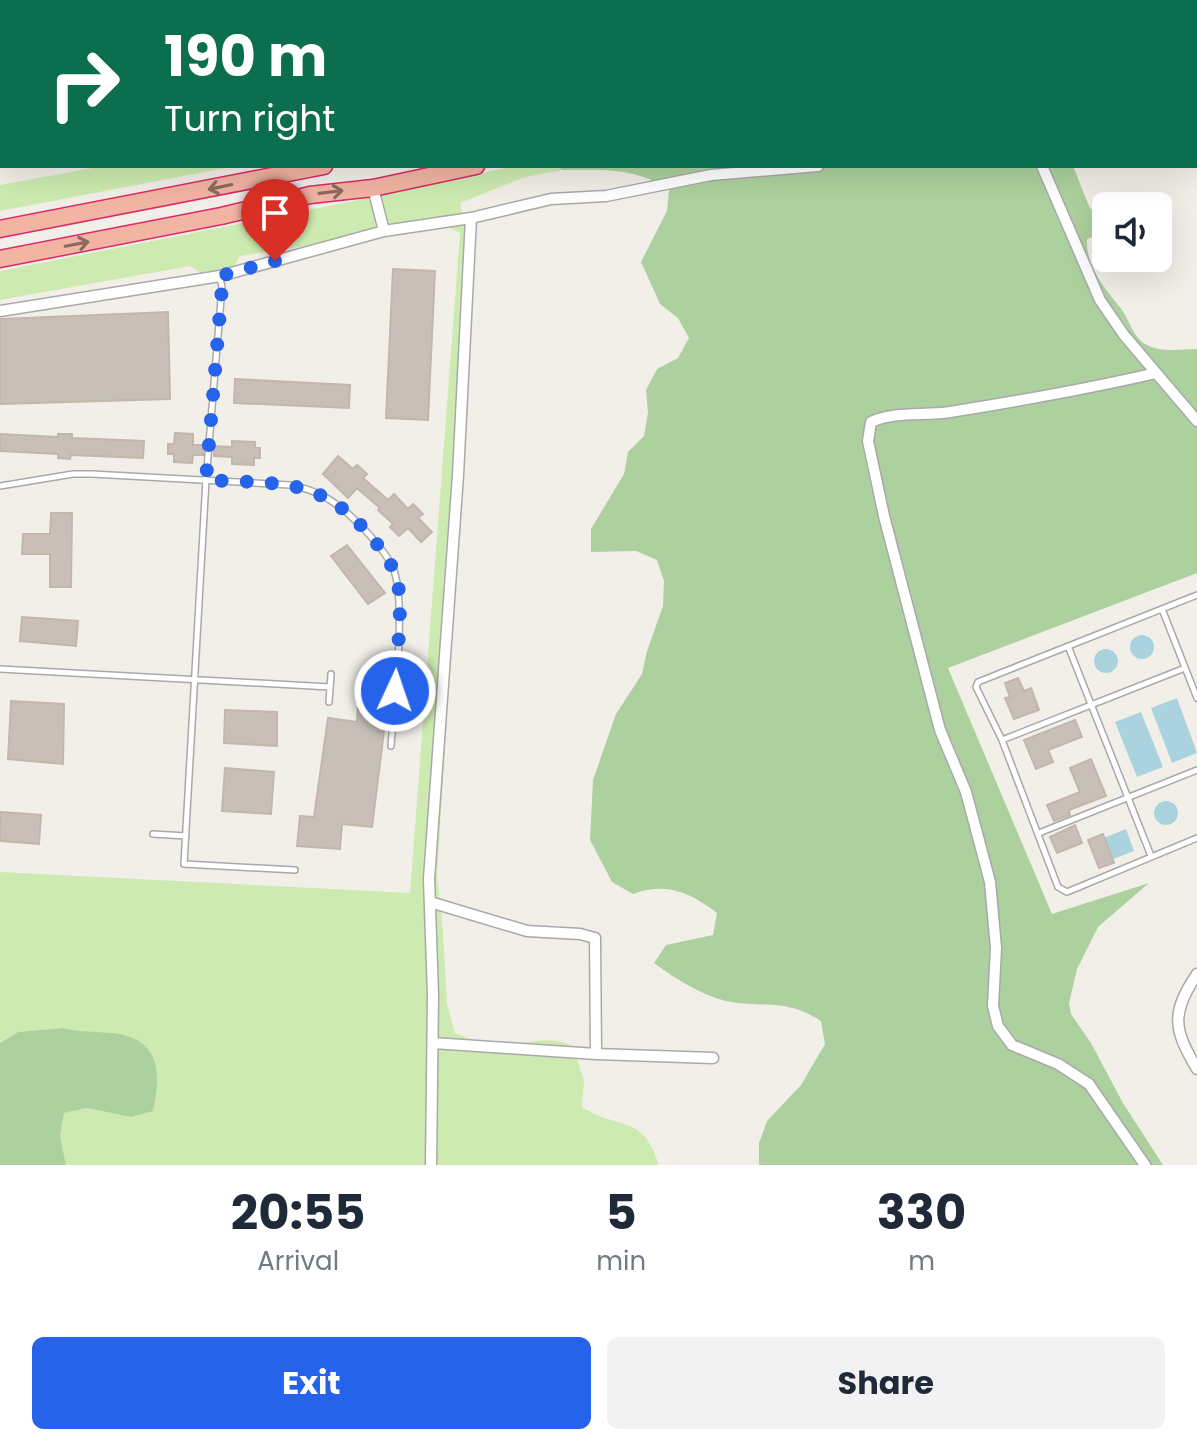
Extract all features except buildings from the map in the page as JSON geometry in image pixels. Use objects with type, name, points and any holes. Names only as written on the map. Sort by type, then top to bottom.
[{"type":"highway","points":[[0,229],[314,168]]},
{"type":"highway","points":[[0,259],[221,216],[310,195],[373,188],[467,168]]},
{"type":"street","points":[[0,311],[220,276],[384,231],[471,218],[551,199],[606,196],[711,175],[806,168]]},
{"type":"street","points":[[1043,168],[1100,300],[1124,335],[1197,421]]},
{"type":"street","points":[[373,188],[384,231]]},
{"type":"street","points":[[431,1165],[433,1043],[430,864],[458,475],[471,218]]},
{"type":"street","points":[[1145,1165],[1089,1084],[1058,1064],[1012,1045],[998,1026],[993,1006],[996,948],[990,882],[966,792],[940,730],[884,516],[868,441],[871,422],[882,417],[944,413],[1063,394],[1156,373]]},
{"type":"street","points":[[430,902],[527,931],[580,934],[595,938],[596,1054]]},
{"type":"street","points":[[1197,974],[1180,1010],[1177,1029],[1197,1069]]},
{"type":"street","points":[[433,1043],[713,1058]]},
{"type":"lane","points":[[220,276],[222,287],[206,480],[184,864],[295,870]]},
{"type":"lane","points":[[0,486],[73,474],[290,485],[318,492],[344,509],[383,551],[392,565],[399,593],[391,746]]},
{"type":"lane","points":[[1197,595],[978,682],[977,693],[1002,740],[1058,887],[1067,892],[1197,838]]},
{"type":"lane","points":[[1162,609],[1197,698]]},
{"type":"lane","points":[[1068,646],[1151,856]]},
{"type":"lane","points":[[1002,740],[1185,668]]},
{"type":"lane","points":[[0,669],[330,687]]},
{"type":"lane","points":[[329,702],[331,674]]},
{"type":"lane","points":[[1039,833],[1197,770]]},
{"type":"lane","points":[[153,834],[186,836]]},
{"type":"green space","points":[[92,168],[226,168],[0,211],[0,185]]},
{"type":"green space","points":[[506,168],[562,170],[525,177],[460,203],[473,259],[437,875],[447,1004],[455,1033],[481,1043],[497,1046],[554,1041],[572,1046],[584,1080],[582,1107],[637,1130],[653,1148],[659,1165],[66,1165],[60,1136],[64,1113],[87,1108],[131,1117],[128,1036],[83,1033],[63,1028],[18,1032],[0,1043],[0,872],[410,893],[460,233],[444,225],[240,256],[222,287],[190,266],[0,300],[0,271]]},
{"type":"green space","points":[[560,168],[1074,168],[1092,210],[1092,237],[1087,239],[1092,272],[1096,272],[1143,342],[1159,349],[1197,349],[1197,573],[948,668],[1052,914],[1149,883],[1098,927],[1077,969],[1069,1003],[1071,1014],[1163,1165],[759,1165],[759,1143],[767,1121],[801,1085],[825,1044],[821,1021],[787,1006],[731,1002],[711,996],[654,963],[666,945],[713,935],[717,913],[697,899],[677,891],[657,889],[633,894],[612,882],[590,840],[593,780],[616,714],[642,674],[663,606],[664,581],[657,560],[636,551],[591,552],[591,529],[624,474],[628,452],[644,436],[648,413],[646,390],[657,369],[678,358],[689,338],[678,318],[660,304],[641,262],[667,211],[669,190],[644,177],[604,170]]},
{"type":"green space","points":[[63,1028],[120,1034],[147,1048],[156,1066],[157,1088],[153,1111],[131,1117],[87,1108],[64,1113],[60,1136],[66,1165],[0,1165],[0,1043],[18,1032]]},
{"type":"water","points":[[1142,635],[1151,638],[1154,647],[1151,656],[1142,659],[1133,656],[1130,647],[1133,638]]},
{"type":"water","points":[[1106,649],[1115,652],[1118,661],[1115,670],[1106,673],[1097,670],[1094,661],[1097,652]]},
{"type":"water","points":[[1177,698],[1197,753],[1172,763],[1151,708]]},
{"type":"water","points":[[1141,712],[1163,767],[1137,777],[1115,722]]},
{"type":"water","points":[[1166,801],[1175,804],[1178,813],[1175,822],[1166,825],[1157,822],[1154,813],[1157,804]]},
{"type":"water","points":[[1126,829],[1134,851],[1113,859],[1104,838]]},
{"type":"route","points":[[275,261],[220,276],[222,287],[206,480],[304,487],[332,500],[367,532],[392,565],[399,593],[395,691]]}]
